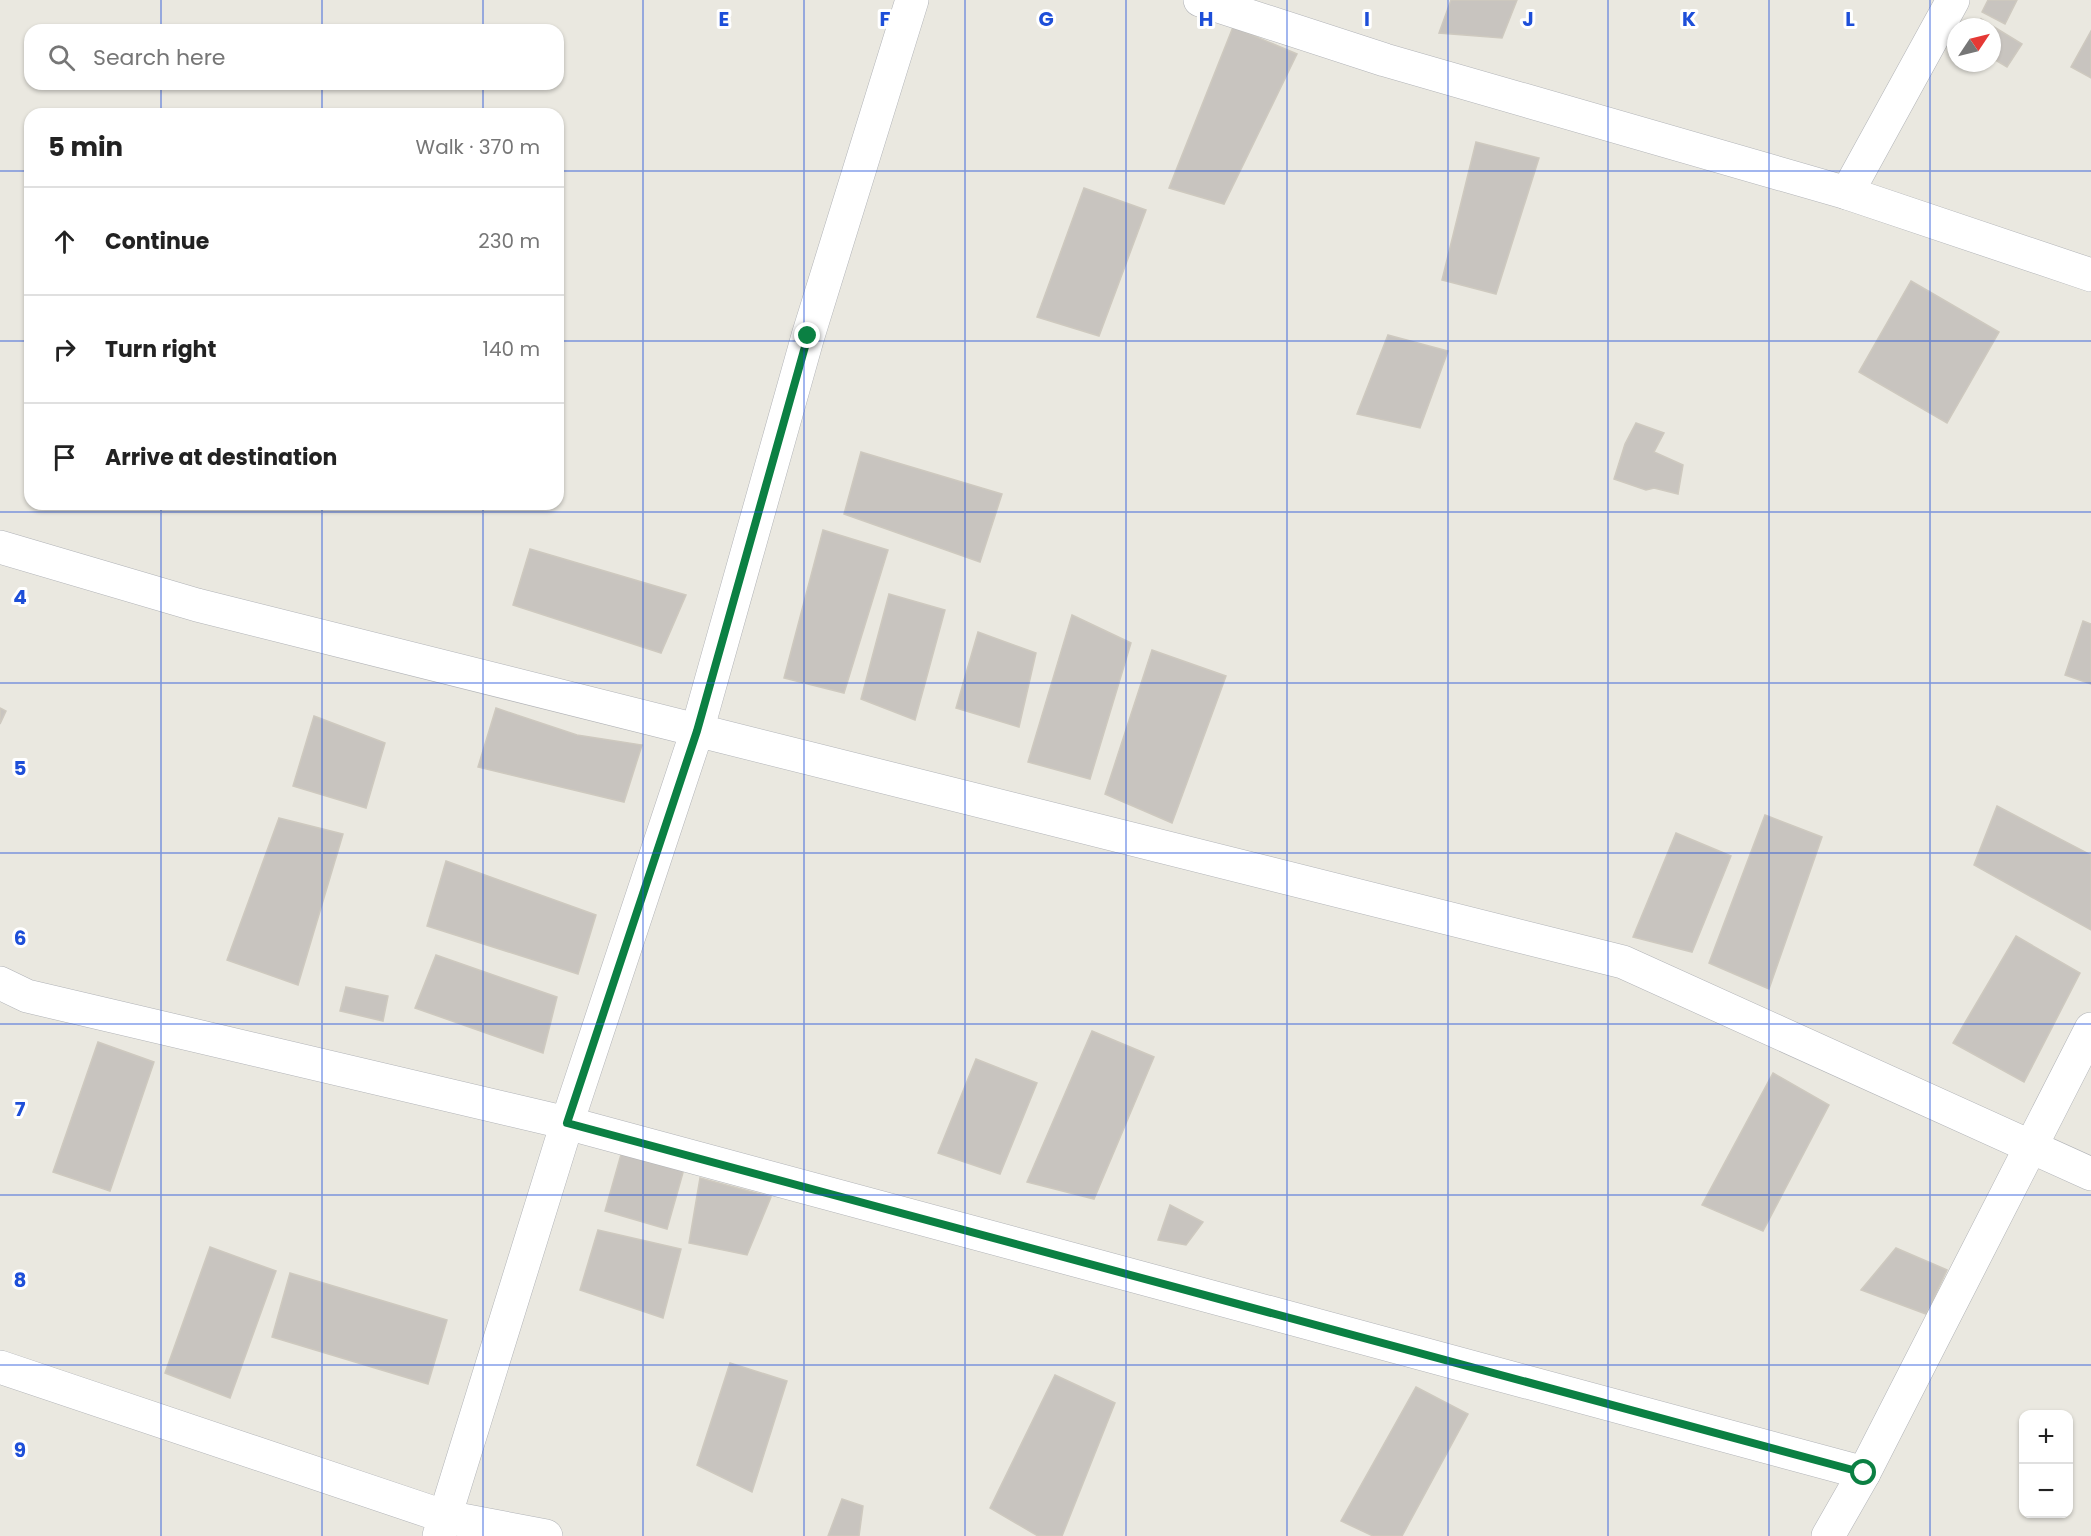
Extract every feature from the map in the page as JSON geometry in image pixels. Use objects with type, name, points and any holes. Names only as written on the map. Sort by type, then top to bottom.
[{"type":"street","points":[[442,1526],[567,1123],[697,731],[808,336],[912,0]]},
{"type":"street","points":[[1200,0],[1385,60],[1847,193],[2091,275]]},
{"type":"street","points":[[1847,193],[1953,0]]},
{"type":"street","points":[[0,547],[198,605],[1623,962],[2091,1174]]},
{"type":"street","points":[[0,983],[27,996],[567,1123],[1864,1473]]},
{"type":"street","points":[[1828,1536],[1864,1473],[2091,1029]]},
{"type":"street","points":[[0,1367],[442,1526],[546,1536]]},
{"type":"building","points":[[1451,0],[1517,0],[1502,38],[1439,33]]},
{"type":"building","points":[[1988,0],[2017,0],[2005,24],[2001,22],[2001,18],[1994,18],[1982,12]]},
{"type":"building","points":[[1233,27],[1297,54],[1224,204],[1169,188]]},
{"type":"building","points":[[2001,31],[2022,44],[2007,67],[2001,63]]},
{"type":"building","points":[[2091,31],[2091,78],[2071,67]]},
{"type":"building","points":[[1476,142],[1539,158],[1496,294],[1442,280]]},
{"type":"building","points":[[1084,188],[1146,210],[1099,336],[1037,317]]},
{"type":"building","points":[[1911,281],[1999,332],[1947,423],[1859,372]]},
{"type":"building","points":[[1388,335],[1448,351],[1420,428],[1357,414]]},
{"type":"building","points":[[1636,423],[1664,433],[1654,452],[1683,465],[1678,494],[1654,488],[1646,490],[1614,479],[1625,444]]},
{"type":"building","points":[[861,452],[1002,494],[980,562],[844,514]]},
{"type":"building","points":[[823,530],[888,550],[844,693],[784,678]]},
{"type":"building","points":[[530,549],[686,595],[661,653],[513,605]]},
{"type":"building","points":[[889,594],[945,610],[915,720],[861,699]]},
{"type":"building","points":[[1072,615],[1131,643],[1090,779],[1028,762]]},
{"type":"building","points":[[2083,621],[2091,624],[2091,684],[2065,675]]},
{"type":"building","points":[[978,632],[1036,653],[1019,727],[956,708]]},
{"type":"building","points":[[1152,650],[1226,676],[1172,823],[1105,794]]},
{"type":"building","points":[[0,708],[6,711],[0,724]]},
{"type":"building","points":[[496,708],[577,735],[642,745],[624,802],[478,767]]},
{"type":"building","points":[[314,716],[385,743],[366,808],[293,786]]},
{"type":"building","points":[[1997,806],[2091,855],[2091,930],[1974,865]]},
{"type":"building","points":[[1765,815],[1822,837],[1769,989],[1709,963]]},
{"type":"building","points":[[279,818],[343,834],[298,985],[227,960]]},
{"type":"building","points":[[1676,833],[1731,856],[1692,952],[1633,937]]},
{"type":"building","points":[[446,861],[596,915],[578,974],[427,926]]},
{"type":"building","points":[[2016,936],[2080,973],[2024,1082],[1953,1043]]},
{"type":"building","points":[[436,955],[557,997],[543,1053],[415,1008]]},
{"type":"building","points":[[346,987],[388,996],[383,1021],[340,1011]]},
{"type":"building","points":[[1092,1031],[1154,1057],[1094,1199],[1027,1182]]},
{"type":"building","points":[[98,1042],[154,1062],[110,1191],[53,1172]]},
{"type":"building","points":[[976,1059],[1037,1083],[1000,1174],[938,1153]]},
{"type":"building","points":[[1773,1073],[1829,1105],[1763,1231],[1702,1205]]},
{"type":"building","points":[[622,1151],[684,1169],[667,1229],[605,1211]]},
{"type":"building","points":[[700,1178],[771,1197],[747,1255],[689,1243]]},
{"type":"building","points":[[1170,1205],[1203,1222],[1186,1245],[1158,1240]]},
{"type":"building","points":[[598,1230],[681,1249],[663,1318],[580,1290]]},
{"type":"building","points":[[210,1247],[276,1271],[230,1398],[165,1373]]},
{"type":"building","points":[[1896,1248],[1947,1270],[1926,1314],[1861,1290]]},
{"type":"building","points":[[290,1273],[447,1320],[428,1384],[272,1337]]},
{"type":"building","points":[[730,1363],[787,1381],[752,1492],[697,1465]]},
{"type":"building","points":[[1055,1375],[1115,1403],[1062,1536],[1038,1536],[990,1508]]},
{"type":"building","points":[[1416,1387],[1468,1414],[1402,1536],[1373,1536],[1341,1521]]},
{"type":"building","points":[[842,1499],[863,1506],[859,1536],[828,1536]]},
{"type":"route","points":[[808,336],[697,731],[567,1123],[1864,1473]]}]
